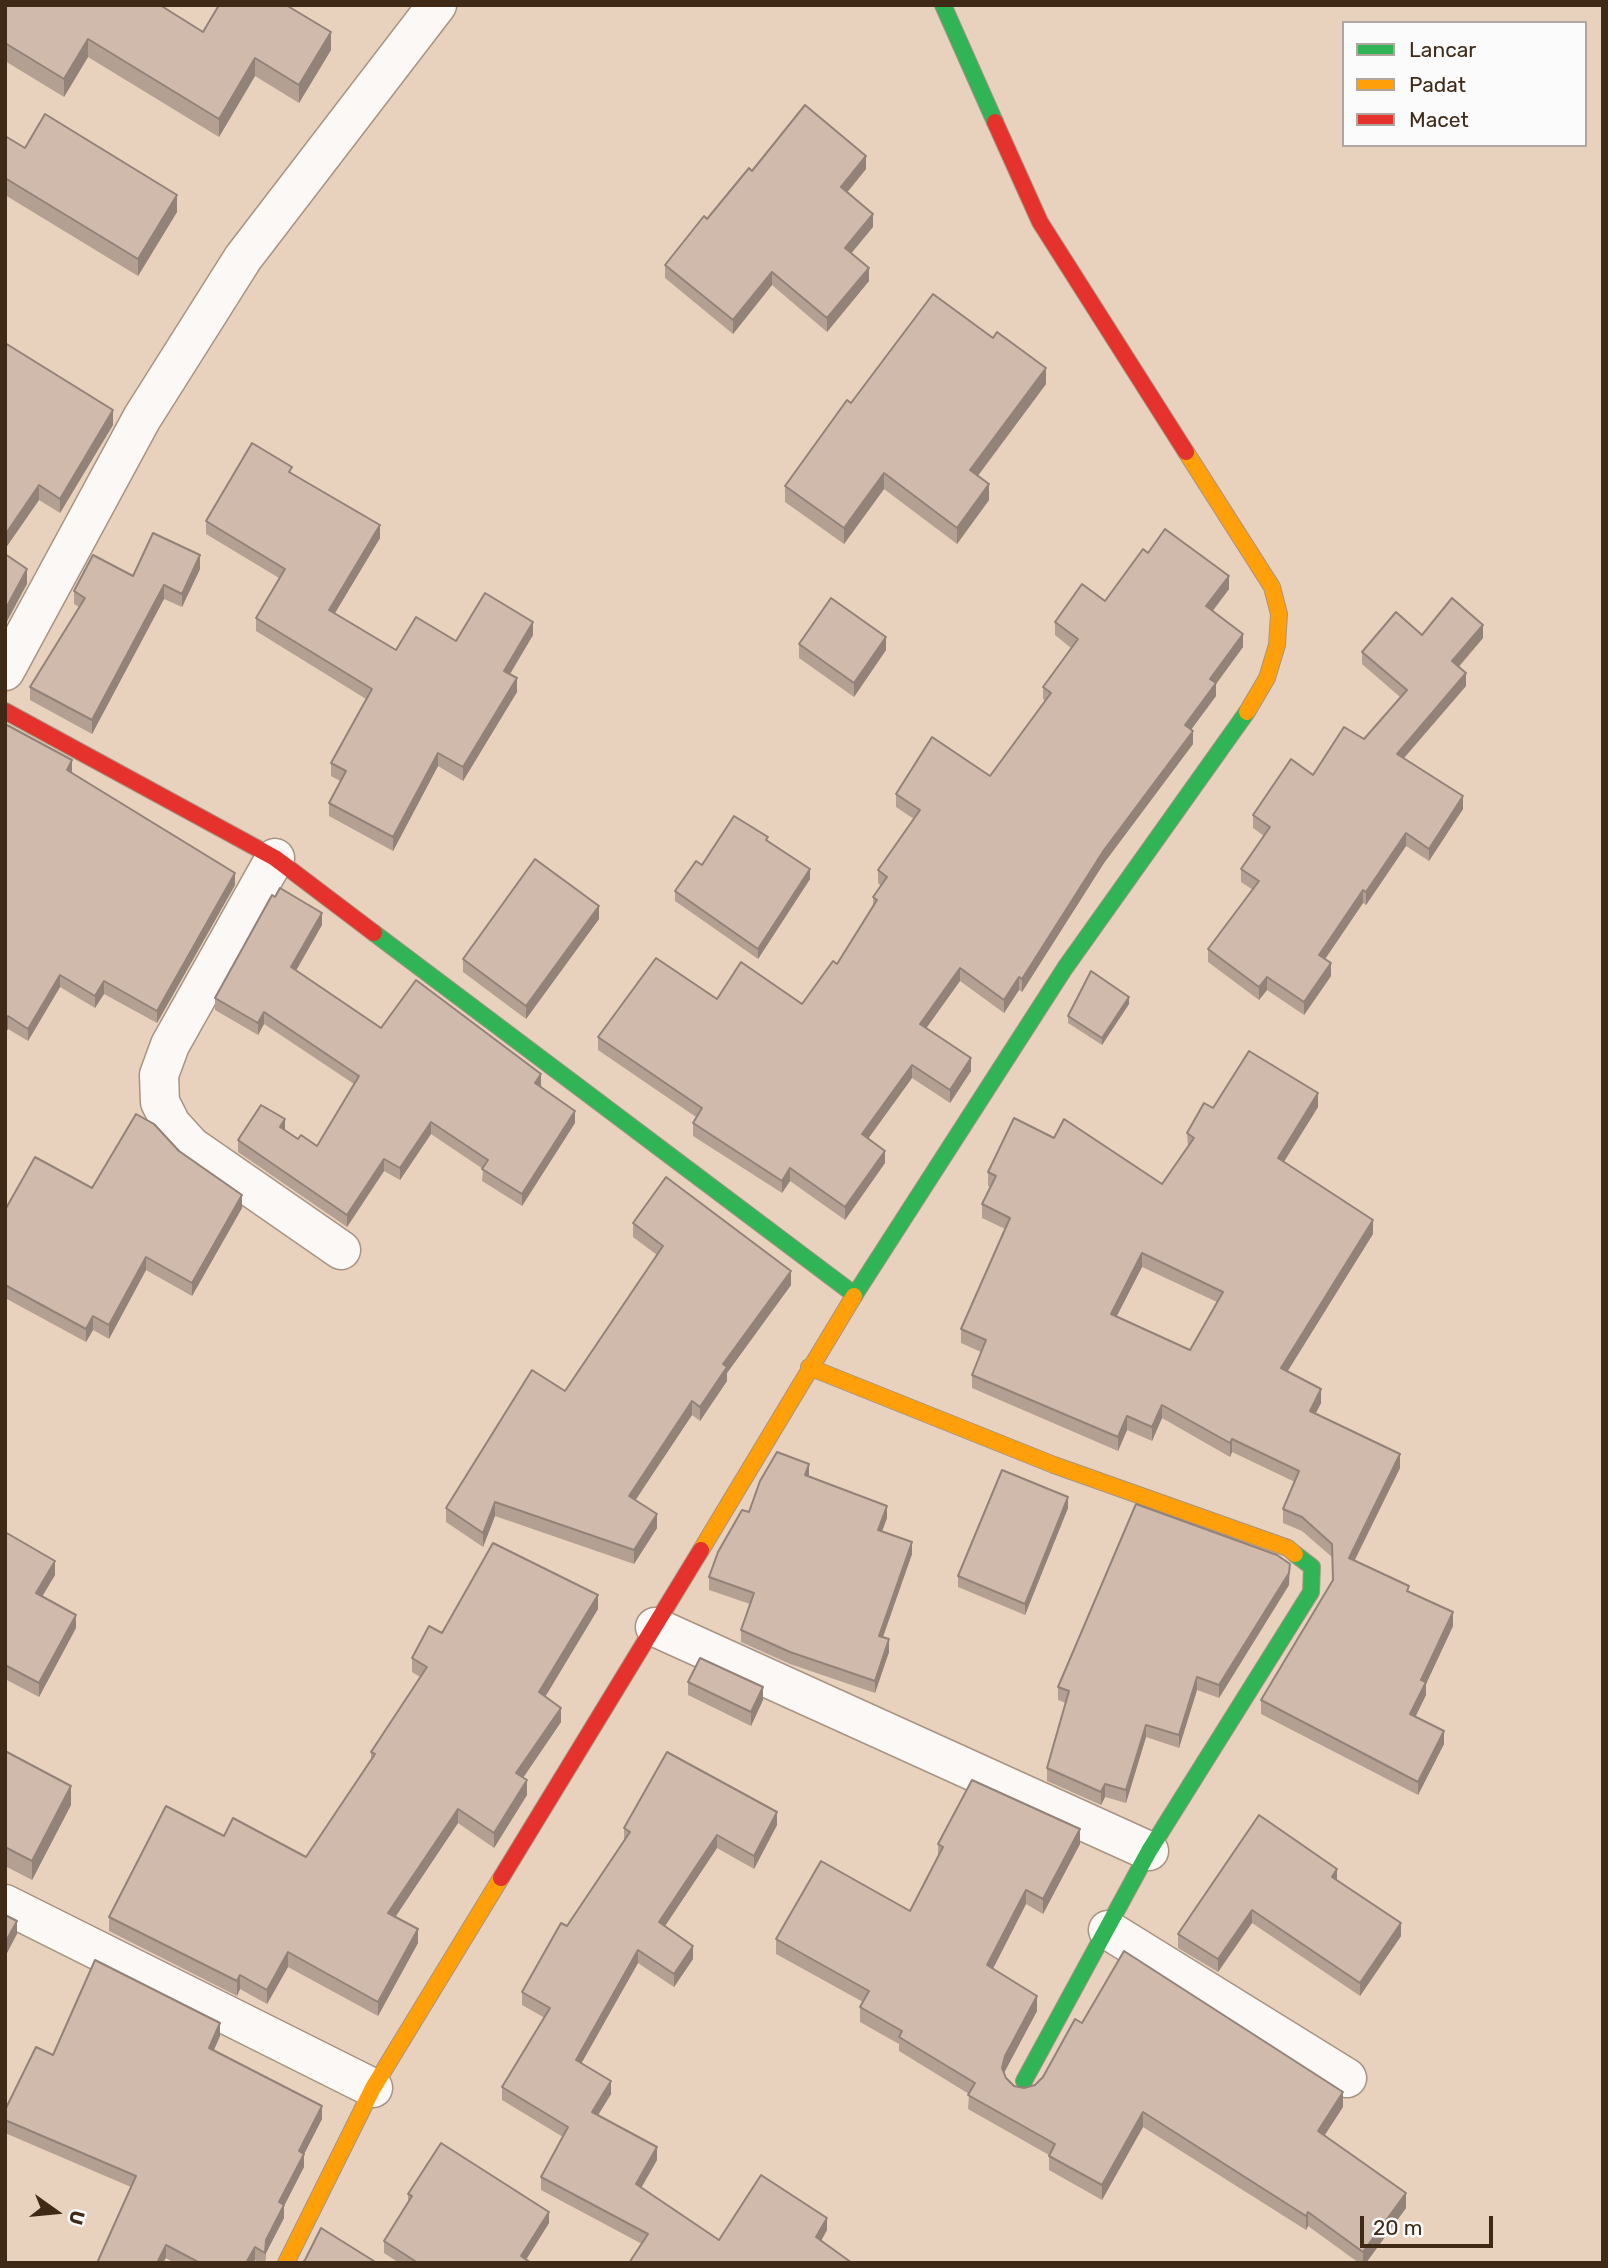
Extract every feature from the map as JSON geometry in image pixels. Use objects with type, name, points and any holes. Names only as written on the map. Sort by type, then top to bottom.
[{"type":"street","points":[[5,671],[142,418],[243,258],[437,5]]},
{"type":"street","points":[[286,2263],[373,2088],[655,1627],[809,1367],[1065,968],[1254,703],[1267,678],[1277,645],[1279,614],[1272,587],[1040,222],[943,5]]},
{"type":"street","points":[[5,711],[275,858],[855,1294]]},
{"type":"street","points":[[275,858],[170,1045],[159,1075],[160,1102],[171,1124],[191,1146],[341,1250]]},
{"type":"street","points":[[809,1367],[1054,1465],[1288,1548],[1312,1567],[1311,1591],[1149,1851],[1024,2081]]},
{"type":"street","points":[[655,1627],[1149,1851]]},
{"type":"street","points":[[5,1904],[373,2088]]},
{"type":"street","points":[[1108,1930],[1347,2078]]},
{"type":"building","points":[[5,5],[160,5],[203,32],[219,5],[286,5],[331,32],[299,85],[255,58],[219,119],[88,39],[64,79],[5,43]]},
{"type":"building","points":[[805,105],[866,156],[841,187],[873,214],[845,248],[869,268],[827,318],[772,272],[733,320],[665,265],[704,216],[707,219],[749,168],[752,171]]},
{"type":"building","points":[[45,114],[177,195],[138,259],[5,178],[5,136],[25,148]]},
{"type":"building","points":[[933,294],[993,338],[997,332],[1046,368],[970,470],[989,484],[957,528],[884,473],[844,528],[785,486],[847,400],[851,403]]},
{"type":"building","points":[[5,343],[113,410],[60,499],[39,485],[5,535]]},
{"type":"building","points":[[252,443],[292,467],[289,472],[380,525],[329,610],[396,650],[416,617],[456,641],[485,593],[533,622],[504,671],[517,678],[463,767],[438,753],[393,837],[329,803],[346,771],[331,763],[372,689],[256,618],[285,569],[206,521]]},
{"type":"building","points":[[1165,529],[1229,576],[1206,606],[1243,634],[1210,679],[1216,683],[1185,725],[1193,731],[1104,850],[1022,979],[1019,977],[1004,1000],[960,968],[920,1024],[971,1058],[950,1090],[912,1065],[862,1134],[885,1151],[845,1207],[790,1168],[782,1181],[693,1123],[702,1108],[598,1037],[656,958],[717,999],[741,962],[802,1004],[833,961],[837,964],[877,900],[873,897],[887,877],[878,870],[920,810],[896,794],[932,737],[990,776],[1051,693],[1043,687],[1078,639],[1055,622],[1082,584],[1105,601],[1143,549],[1148,553]]},
{"type":"building","points":[[153,533],[200,555],[182,594],[164,585],[92,720],[30,687],[85,598],[74,591],[93,555],[133,576]]},
{"type":"building","points":[[5,554],[27,569],[5,610]]},
{"type":"building","points":[[831,598],[886,637],[854,683],[799,644]]},
{"type":"building","points":[[1452,598],[1483,625],[1452,661],[1466,673],[1397,754],[1463,796],[1429,849],[1406,833],[1319,955],[1331,963],[1304,1002],[1267,977],[1259,987],[1208,949],[1259,881],[1241,869],[1270,827],[1253,815],[1291,759],[1313,775],[1344,727],[1364,739],[1407,690],[1362,652],[1396,612],[1422,635]]},
{"type":"building","points":[[7,725],[72,760],[67,770],[235,873],[157,1011],[104,981],[95,996],[60,975],[28,1029],[8,1016],[5,1022]]},
{"type":"building","points":[[734,816],[768,837],[766,840],[810,869],[758,949],[675,891],[696,861],[702,865]]},
{"type":"building","points":[[535,859],[599,906],[526,1006],[463,959]]},
{"type":"building","points":[[280,888],[322,913],[291,967],[381,1028],[416,980],[541,1074],[535,1083],[575,1111],[522,1194],[482,1169],[488,1160],[431,1122],[400,1168],[384,1159],[347,1215],[238,1140],[261,1105],[285,1119],[280,1127],[298,1139],[301,1135],[317,1146],[359,1076],[264,1012],[258,1023],[215,998],[272,895],[275,897]]},
{"type":"building","points":[[1091,971],[1129,997],[1102,1038],[1068,1016]]},
{"type":"building","points":[[1249,1051],[1318,1093],[1278,1158],[1373,1220],[1281,1368],[1321,1389],[1310,1411],[1400,1454],[1349,1558],[1409,1586],[1407,1591],[1453,1612],[1421,1680],[1426,1682],[1410,1714],[1444,1731],[1418,1782],[1261,1700],[1333,1580],[1332,1544],[1302,1517],[1283,1509],[1299,1471],[1232,1439],[1230,1443],[1162,1405],[1152,1427],[1127,1416],[1118,1437],[972,1375],[986,1340],[961,1329],[1010,1218],[982,1204],[996,1176],[988,1172],[1014,1118],[1054,1138],[1064,1119],[1162,1184],[1194,1138],[1187,1133],[1204,1103],[1213,1108]],"holes":[[[1142,1253],[1223,1292],[1190,1350],[1111,1314]]]},
{"type":"building","points":[[136,1114],[154,1124],[179,1151],[242,1195],[192,1283],[146,1257],[109,1325],[93,1316],[86,1329],[5,1285],[5,1210],[35,1157],[92,1188]]},
{"type":"building","points":[[666,1177],[791,1271],[723,1364],[727,1367],[700,1407],[692,1401],[629,1496],[657,1514],[634,1550],[495,1502],[483,1533],[446,1508],[532,1370],[565,1391],[663,1246],[633,1223]]},
{"type":"building","points":[[777,1452],[809,1464],[805,1475],[887,1506],[878,1530],[912,1542],[879,1636],[889,1639],[875,1681],[790,1652],[741,1630],[754,1593],[709,1577],[718,1552],[742,1510],[749,1512],[760,1481]]},
{"type":"building","points":[[1002,1470],[1068,1497],[1025,1604],[958,1576]]},
{"type":"building","points":[[1136,1504],[1277,1555],[1290,1564],[1289,1573],[1219,1685],[1197,1677],[1179,1735],[1146,1725],[1126,1790],[1105,1784],[1101,1792],[1047,1768],[1069,1691],[1058,1687]]},
{"type":"building","points":[[5,1532],[55,1561],[36,1593],[76,1615],[39,1683],[5,1665]]},
{"type":"building","points":[[493,1543],[598,1595],[539,1692],[561,1708],[516,1773],[527,1780],[494,1833],[458,1809],[388,1913],[418,1929],[378,2002],[288,1952],[267,1990],[240,1975],[237,1981],[109,1917],[166,1806],[224,1836],[233,1818],[306,1857],[375,1754],[371,1752],[427,1667],[412,1658],[429,1626],[442,1633]]},
{"type":"building","points":[[700,1658],[763,1687],[751,1712],[688,1682]]},
{"type":"building","points":[[5,1751],[71,1786],[32,1861],[5,1847]]},
{"type":"building","points":[[667,1752],[777,1812],[754,1856],[717,1835],[659,1922],[693,1946],[674,1974],[638,1950],[576,2060],[611,2081],[592,2112],[657,2147],[636,2184],[719,2240],[761,2175],[827,2218],[816,2237],[852,2263],[629,2263],[648,2234],[541,2177],[568,2127],[502,2087],[550,2008],[522,1992],[561,1923],[567,1926],[630,1832],[624,1828]]},
{"type":"building","points":[[972,1780],[1080,1829],[1043,1899],[1026,1890],[987,1965],[1037,1996],[1005,2056],[1002,2068],[1006,2078],[1014,2086],[1024,2088],[1035,2085],[1043,2077],[1075,2019],[1082,2023],[1124,1951],[1343,2092],[1318,2131],[1406,2193],[1363,2252],[1308,2212],[1306,2216],[1143,2112],[1102,2185],[1049,2156],[1055,2144],[968,2095],[975,2083],[899,2037],[902,2031],[860,2007],[869,1991],[776,1939],[821,1861],[910,1911],[943,1847],[938,1844]]},
{"type":"building","points":[[1259,1815],[1337,1869],[1332,1877],[1401,1923],[1360,1983],[1252,1910],[1218,1959],[1178,1934]]},
{"type":"building","points":[[5,1915],[17,1921],[5,1943]]},
{"type":"building","points":[[95,1960],[220,2023],[209,2048],[322,2106],[299,2151],[304,2154],[279,2202],[284,2205],[266,2240],[265,2253],[255,2247],[246,2263],[200,2263],[166,2245],[157,2263],[97,2263],[136,2176],[5,2120],[5,2110],[36,2047],[53,2055]]},
{"type":"building","points":[[441,2143],[549,2212],[521,2256],[531,2263],[418,2263],[384,2241],[412,2196],[408,2194]]},
{"type":"building","points":[[321,2228],[377,2263],[302,2263]]},
{"type":"traffic: fast","points":[[943,5],[995,122]]},
{"type":"traffic: fast","points":[[854,1296],[1065,968],[1247,712]]},
{"type":"traffic: fast","points":[[374,933],[855,1295]]},
{"type":"traffic: fast","points":[[1024,2081],[1149,1851],[1311,1592],[1312,1567],[1295,1554]]},
{"type":"traffic: slow","points":[[1186,452],[1272,587],[1279,614],[1277,645],[1267,678],[1247,712]]},
{"type":"traffic: slow","points":[[701,1550],[854,1296]]},
{"type":"traffic: slow","points":[[809,1367],[1054,1465],[1288,1548],[1295,1554]]},
{"type":"traffic: slow","points":[[286,2263],[373,2088],[501,1878]]},
{"type":"traffic: jam","points":[[995,122],[1040,222],[1186,452]]},
{"type":"traffic: jam","points":[[5,711],[275,858],[374,933]]},
{"type":"traffic: jam","points":[[501,1878],[701,1550]]}]
